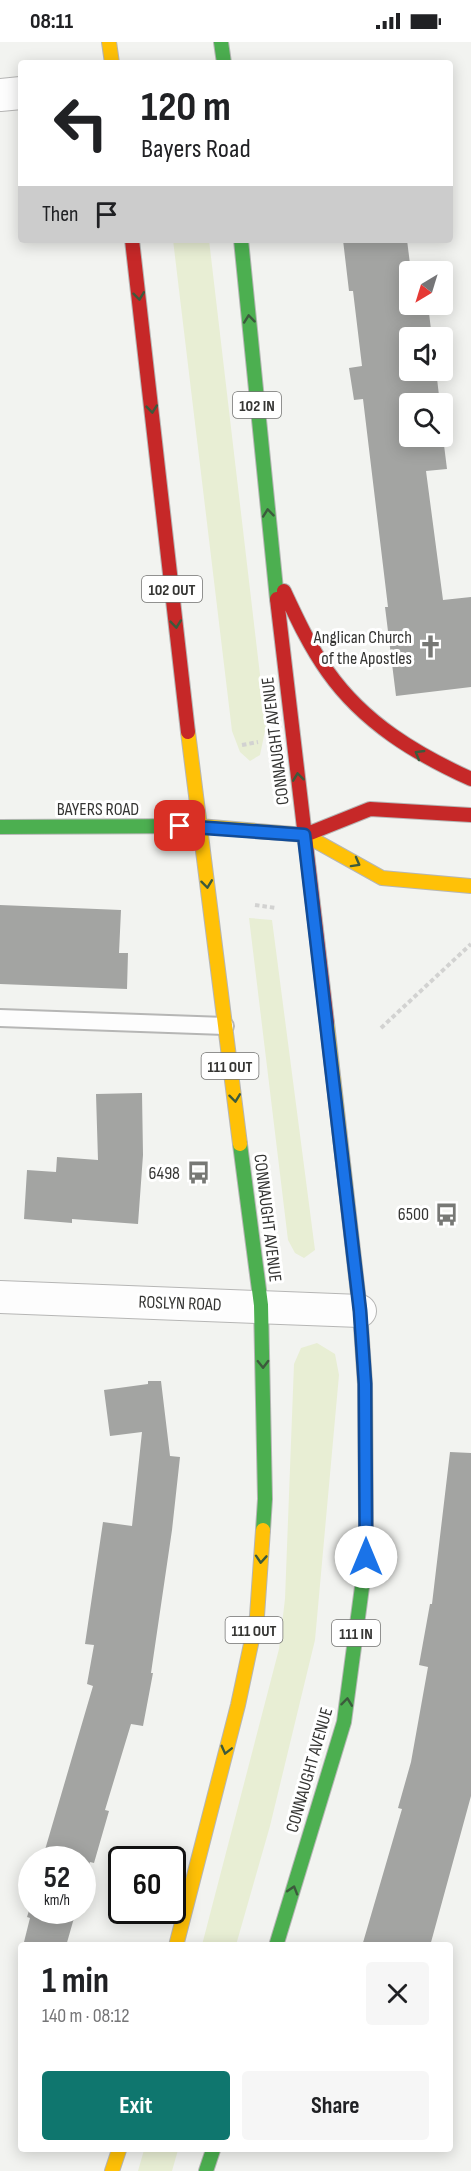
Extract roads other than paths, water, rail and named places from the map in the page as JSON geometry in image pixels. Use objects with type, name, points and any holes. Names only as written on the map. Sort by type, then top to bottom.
[{"type":"main road","points":[[109,42],[112,60]]},
{"type":"main road","name":"CONNAUGHT AVENUE","points":[[132,243],[199,826],[261,1305],[265,1499],[257,1616],[238,1705],[177,1942]]},
{"type":"main road","name":"CONNAUGHT AVENUE","points":[[241,243],[274,571],[360,1311],[365,1384],[366,1557],[344,1722],[277,1942]]},
{"type":"main road","points":[[274,571],[313,651],[367,718],[414,751],[442,767],[471,779]]},
{"type":"main road","name":"BAYERS ROAD","points":[[304,835],[369,809],[471,815]]},
{"type":"main road","name":"BAYERS ROAD","points":[[0,827],[199,826],[304,835],[382,878],[471,886]]},
{"type":"main road","points":[[112,2171],[118,2152]]},
{"type":"main road","points":[[206,2171],[212,2152]]},
{"type":"street","points":[[0,95],[18,93]]},
{"type":"street","name":"ROSLYN ROAD","points":[[0,1297],[261,1305],[360,1311]]},
{"type":"lane","points":[[0,1018],[225,1026]]},
{"type":"place","name":"Anglican Church of the Apostles","points":[[430,647]]},
{"type":"place","name":"6498","points":[[198,1173]]},
{"type":"place","name":"6500","points":[[447,1214]]}]
